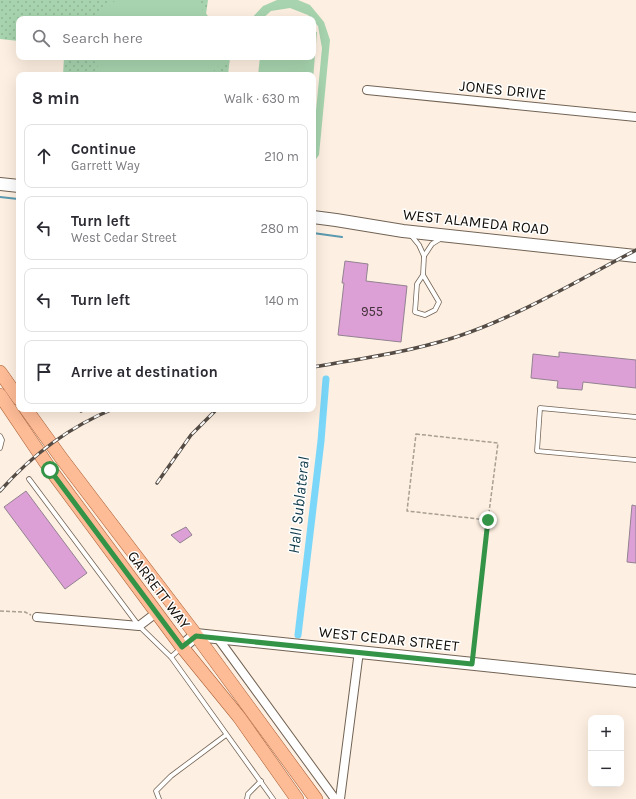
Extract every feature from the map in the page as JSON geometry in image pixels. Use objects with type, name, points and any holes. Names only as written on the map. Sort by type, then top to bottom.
[{"type":"main road","points":[[0,372],[16,395]]},
{"type":"main road","name":"GARRETT WAY","points":[[0,395],[50,470],[182,647],[239,717],[297,799]]},
{"type":"main road","name":"GARRETT WAY","points":[[28,412],[316,799]]},
{"type":"street","name":"JONES DRIVE","points":[[367,90],[636,117]]},
{"type":"street","points":[[0,184],[16,186]]},
{"type":"street","name":"WEST ALAMEDA ROAD","points":[[316,217],[407,231],[636,256]]},
{"type":"street","points":[[37,617],[139,626],[156,613]]},
{"type":"street","points":[[182,647],[196,636]]},
{"type":"street","name":"WEST CEDAR STREET","points":[[196,636],[636,681]]},
{"type":"street","points":[[217,637],[335,799]]},
{"type":"street","points":[[340,799],[358,652]]},
{"type":"lane","points":[[407,231],[419,245],[424,256],[423,275],[418,284],[415,312],[425,315],[435,310],[439,302],[423,275]]},
{"type":"lane","points":[[424,256],[436,240],[446,235]]},
{"type":"lane","points":[[636,417],[540,408],[537,451],[636,460]]},
{"type":"lane","points":[[0,436],[2,440],[0,448]]},
{"type":"lane","points":[[29,478],[139,626],[171,658],[273,799]]},
{"type":"lane","points":[[171,658],[182,647]]},
{"type":"lane","points":[[159,799],[156,791],[170,776],[226,735]]},
{"type":"lane","points":[[246,799],[248,794],[261,782]]},
{"type":"path","points":[[472,664],[498,443],[416,434],[407,511],[488,520]]},
{"type":"path","points":[[0,611],[25,612],[37,617]]},
{"type":"green space","points":[[0,0],[208,0],[206,14],[208,16],[16,16],[16,41],[0,39]]},
{"type":"green space","points":[[116,0],[195,0],[208,16],[97,16]]},
{"type":"green space","points":[[277,0],[298,0],[310,5],[324,22],[330,40],[319,155],[316,159],[316,111],[322,48],[318,26],[316,24],[316,16],[309,16],[290,8],[271,11],[265,16],[254,16],[263,6]]},
{"type":"green space","points":[[64,60],[230,60],[228,72],[63,72]]},
{"type":"green space","points":[[93,60],[226,60],[212,72],[102,72]]},
{"type":"green space","points":[[260,60],[315,60],[314,72],[258,72]]},
{"type":"building","points":[[345,261],[368,264],[366,281],[407,286],[401,342],[338,335]]},
{"type":"building","points":[[559,352],[636,360],[636,388],[583,382],[582,390],[557,388],[558,381],[531,378],[533,354],[559,357]]},
{"type":"building","points":[[26,491],[87,573],[65,589],[4,507]]},
{"type":"building","points":[[632,505],[636,506],[636,563],[627,562]]},
{"type":"building","points":[[186,527],[192,535],[180,543],[171,535]]},
{"type":"waterway","points":[[0,197],[16,199]]},
{"type":"waterway","points":[[316,233],[342,237]]},
{"type":"waterway","name":"Hall Sublateral","points":[[298,635],[321,441],[326,379]]},
{"type":"railway","points":[[316,366],[403,351],[456,337],[479,329],[570,286],[636,250]]},
{"type":"railway","points":[[0,491],[12,478],[52,443],[81,424],[106,412]]},
{"type":"railway","points":[[157,483],[191,435],[214,412]]},
{"type":"route","points":[[50,470],[182,647],[196,636],[472,664],[488,520]]}]
